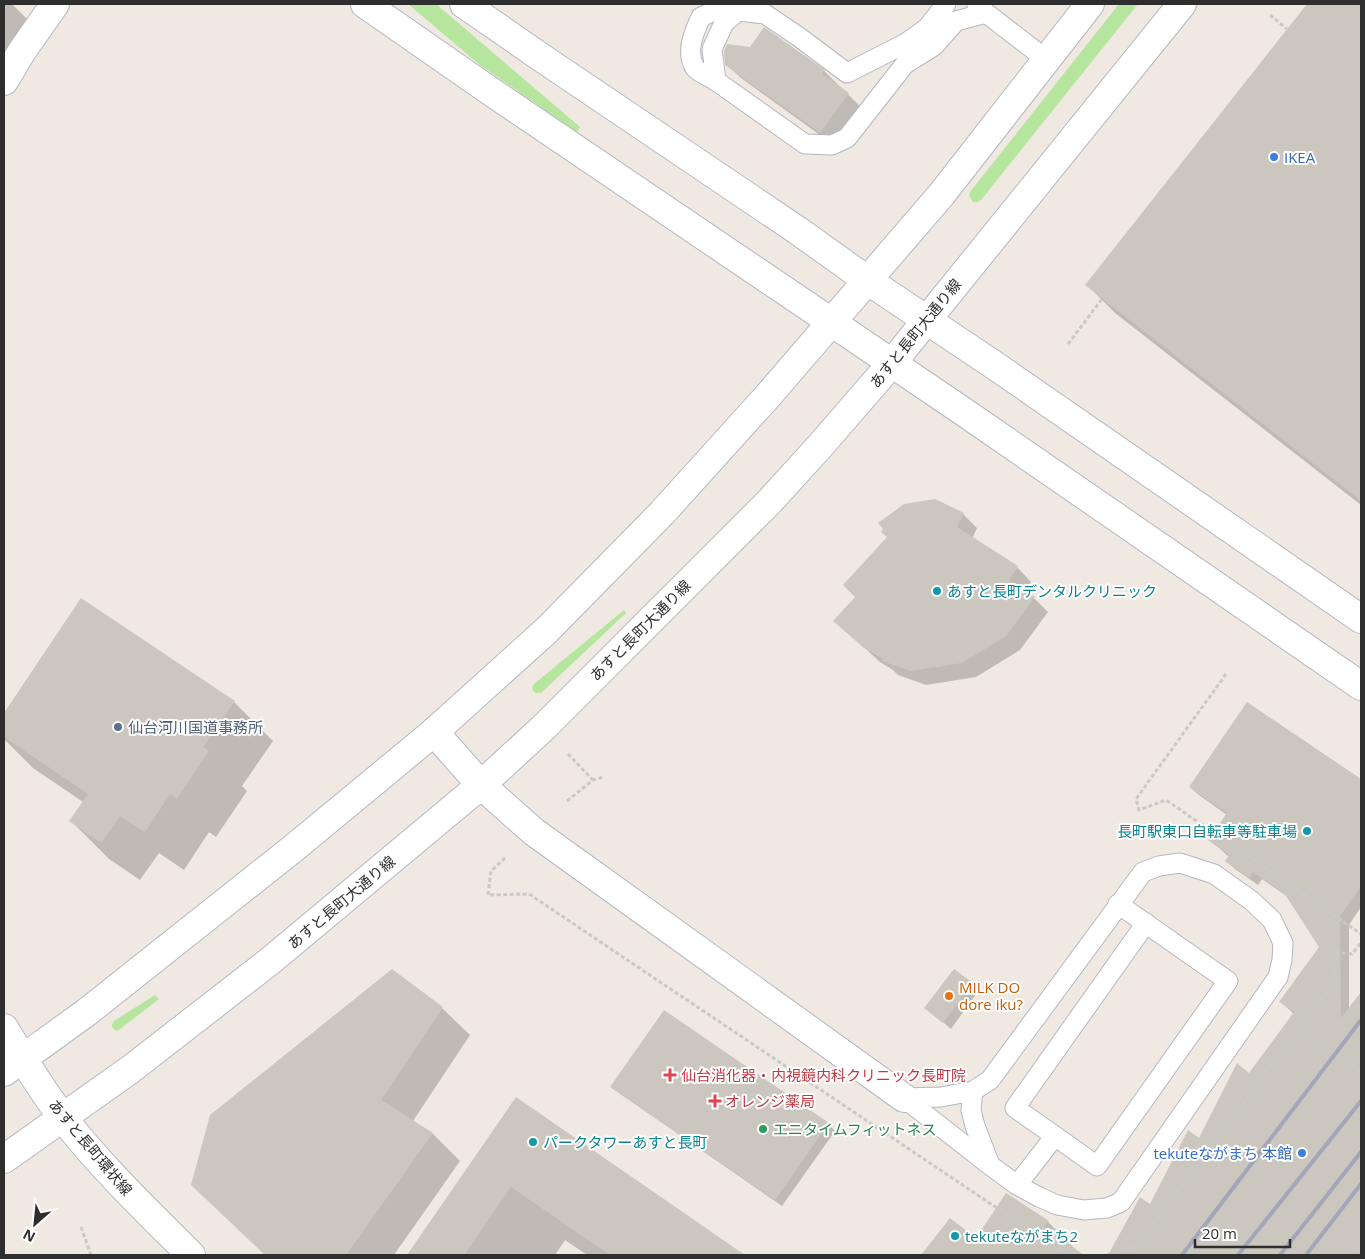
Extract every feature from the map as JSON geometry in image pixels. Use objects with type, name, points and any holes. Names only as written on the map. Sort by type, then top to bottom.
[{"type":"street","points":[[4,80],[22,50],[55,4]]},
{"type":"street","points":[[365,4],[892,363],[1361,686]]},
{"type":"street","points":[[464,4],[797,230],[1361,619]]},
{"type":"street","points":[[13,1066],[87,1012],[288,853],[434,732],[547,630],[655,520],[832,322],[941,195],[1090,4]]},
{"type":"street","name":"あすと長町大通り線","points":[[4,1159],[130,1069],[270,961],[481,785],[543,728],[770,501],[892,363],[1182,4]]},
{"type":"street","points":[[434,732],[481,785],[534,832],[904,1098]]},
{"type":"street","name":"あすと長町環状線","points":[[4,1028],[13,1066],[62,1117],[113,1177],[191,1255]]},
{"type":"lane","points":[[946,4],[926,28],[906,43],[847,73],[765,14],[738,11],[724,23],[712,49],[716,81],[805,144],[832,145],[847,138],[905,64],[934,46],[956,21],[980,8],[1047,60]]},
{"type":"lane","points":[[1180,863],[1214,874],[1252,901],[1272,920],[1283,943],[1278,977],[1121,1202],[1107,1208],[1084,1210],[1057,1205],[1018,1185],[904,1098],[940,1097],[973,1091],[990,1080],[1143,872],[1159,866],[1180,863]]},
{"type":"lane","points":[[1118,904],[1146,923],[1228,981],[1097,1166],[1015,1108],[1146,923]]},
{"type":"lane","points":[[973,1091],[971,1110],[975,1126],[991,1166]]},
{"type":"lane","points":[[1018,1185],[1055,1136]]},
{"type":"path","points":[[1270,15],[1287,29]]},
{"type":"path","points":[[1068,344],[1102,299]]},
{"type":"path","points":[[1226,674],[1136,799],[1139,810],[1166,800],[1361,934]]},
{"type":"path","points":[[568,754],[593,780]]},
{"type":"path","points":[[567,801],[593,780],[604,777]]},
{"type":"path","points":[[505,858],[491,871],[488,895],[529,894],[1067,1255]]},
{"type":"path","points":[[1305,896],[1319,876]]},
{"type":"path","points":[[1107,1255],[1137,1246],[1334,981],[1336,952],[1352,954],[1361,943]]},
{"type":"path","points":[[1300,1027],[1361,1072]]},
{"type":"path","points":[[81,1227],[91,1255]]},
{"type":"path","points":[[1352,1255],[1361,1243]]},
{"type":"green space","points":[[408,4],[436,4],[580,127],[577,132],[480,65]]},
{"type":"green space","points":[[1119,4],[1138,4],[981,200],[973,202],[969,196],[970,192]]},
{"type":"green space","points":[[624,610],[626,613],[541,693],[533,691],[532,687],[534,684]]},
{"type":"green space","points":[[155,995],[159,999],[120,1029],[116,1031],[112,1027],[114,1021]]},
{"type":"building","name":"IKEA","points":[[1307,4],[1361,4],[1361,501],[1085,285]]},
{"type":"building","points":[[764,27],[825,70],[822,74],[849,93],[820,133],[725,65],[724,51],[727,44],[750,47]]},
{"type":"building","name":"あすと長町デンタルクリニック","points":[[935,499],[964,513],[957,527],[1018,566],[1009,581],[1035,597],[1006,636],[962,663],[911,671],[882,661],[883,659],[864,648],[833,621],[855,597],[843,585],[887,537],[881,532],[883,529],[878,523],[904,504]]},
{"type":"building","points":[[81,598],[235,701],[203,747],[209,751],[177,799],[170,794],[145,832],[120,816],[101,843],[69,821],[88,794],[4,737],[4,713]]},
{"type":"building","points":[[1247,702],[1361,779],[1361,886],[1340,916],[1341,1018],[1361,992],[1361,1255],[1108,1255],[1140,1197],[1150,1204],[1188,1130],[1199,1138],[1237,1063],[1249,1073],[1294,1012],[1279,1002],[1319,947],[1284,893],[1253,872],[1249,878],[1225,861],[1229,855],[1208,840],[1227,813],[1189,787]]},
{"type":"building","points":[[392,969],[443,1007],[381,1100],[433,1133],[346,1255],[265,1255],[191,1185],[210,1115]]},
{"type":"building","name":"MILK DO dore iku?","points":[[954,969],[973,983],[943,1023],[924,1008]]},
{"type":"building","points":[[664,1010],[829,1123],[775,1200],[610,1087]]},
{"type":"building","name":"パークタワーあすと長町","points":[[516,1097],[745,1255],[610,1255],[511,1187],[464,1255],[407,1255]]},
{"type":"building","points":[[1006,1193],[1049,1221],[1044,1227],[1084,1255],[921,1255],[950,1218],[976,1238]]},
{"type":"railway","points":[[1182,1255],[1361,1020]]},
{"type":"railway","points":[[1238,1255],[1361,1101]]},
{"type":"railway","points":[[1280,1255],[1361,1152]]},
{"type":"railway","points":[[1306,1255],[1361,1184]]},
{"type":"place","name":"IKEA","points":[[1274,157]]},
{"type":"place","name":"あすと長町デンタルクリニック","points":[[937,591]]},
{"type":"place","name":"仙台河川国道事務所","points":[[118,727]]},
{"type":"place","name":"長町駅東口自転車等駐車場","points":[[1307,831]]},
{"type":"place","name":"MILK DO dore iku?","points":[[949,996]]},
{"type":"place","name":"仙台消化器・内視鏡内科クリニック長町院","points":[[670,1075]]},
{"type":"place","name":"オレンジ薬局","points":[[715,1101]]},
{"type":"place","name":"エニタイムフィットネス","points":[[763,1129]]},
{"type":"place","name":"パークタワーあすと長町","points":[[533,1142]]},
{"type":"place","name":"tekuteながまち 本館","points":[[1302,1153]]},
{"type":"place","name":"tekuteながまち2","points":[[955,1236]]}]
